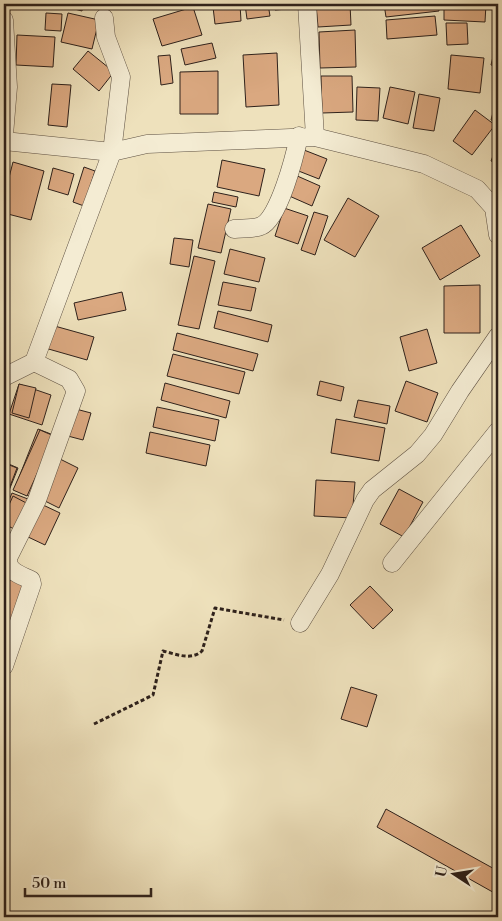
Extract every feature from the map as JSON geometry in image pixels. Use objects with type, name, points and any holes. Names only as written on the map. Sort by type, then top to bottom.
[{"type":"street","points":[[234,229],[261,226],[272,217],[294,158],[307,136],[307,4]]},
{"type":"street","points":[[4,377],[34,362],[112,152],[121,77],[106,37],[104,18]]},
{"type":"street","points":[[4,20],[8,87],[4,136]]},
{"type":"street","points":[[4,141],[112,152],[147,144],[307,136],[424,164],[476,189],[496,206],[498,236]]},
{"type":"street","points":[[300,623],[330,574],[365,500],[372,490],[417,454],[433,435],[460,391],[498,336]]},
{"type":"street","points":[[4,666],[32,584],[31,580],[9,567],[8,558],[37,500],[76,391],[69,379],[34,362]]},
{"type":"street","points":[[392,563],[498,431]]},
{"type":"path","points":[[94,724],[153,695],[163,651],[190,657],[197,656],[202,651],[215,608],[300,623]]},
{"type":"building","points":[[44,4],[62,4],[61,6]]},
{"type":"building","points":[[68,4],[83,4],[82,11],[67,7]]},
{"type":"building","points":[[240,4],[241,21],[215,24],[213,7]]},
{"type":"building","points":[[245,4],[268,4],[270,16],[247,19]]},
{"type":"building","points":[[274,4],[300,4],[300,8],[275,10]]},
{"type":"building","points":[[316,4],[350,4],[351,25],[318,27]]},
{"type":"building","points":[[384,4],[438,4],[439,11],[386,17]]},
{"type":"building","points":[[444,4],[486,4],[485,22],[444,20]]},
{"type":"building","points":[[193,7],[202,35],[162,46],[153,19]]},
{"type":"building","points":[[46,13],[62,14],[61,31],[45,30]]},
{"type":"building","points":[[68,13],[99,20],[92,49],[61,42]]},
{"type":"building","points":[[435,16],[437,35],[387,39],[386,20]]},
{"type":"building","points":[[446,23],[467,23],[468,44],[447,45]]},
{"type":"building","points":[[355,30],[356,67],[320,68],[319,32]]},
{"type":"building","points":[[17,35],[55,37],[53,67],[16,65]]},
{"type":"building","points":[[498,40],[498,67],[491,65]]},
{"type":"building","points":[[212,43],[216,58],[185,65],[181,49]]},
{"type":"building","points":[[88,51],[114,72],[99,91],[73,69]]},
{"type":"building","points":[[277,53],[279,105],[246,107],[243,55]]},
{"type":"building","points":[[170,55],[173,83],[161,85],[158,56]]},
{"type":"building","points":[[451,55],[484,58],[480,93],[448,89]]},
{"type":"building","points":[[218,71],[218,114],[180,114],[180,72]]},
{"type":"building","points":[[321,76],[352,76],[353,112],[322,113]]},
{"type":"building","points":[[52,84],[71,85],[67,127],[48,125]]},
{"type":"building","points":[[357,87],[380,88],[378,121],[356,120]]},
{"type":"building","points":[[390,87],[415,92],[408,124],[383,118]]},
{"type":"building","points":[[498,93],[498,122],[491,120]]},
{"type":"building","points":[[419,94],[440,98],[434,131],[413,128]]},
{"type":"building","points":[[475,110],[495,125],[472,155],[453,141]]},
{"type":"building","points":[[498,143],[498,164],[491,161]]},
{"type":"building","points":[[304,150],[327,159],[319,179],[296,170]]},
{"type":"building","points":[[222,160],[265,169],[259,196],[217,187]]},
{"type":"building","points":[[13,162],[44,171],[31,220],[4,213],[4,197]]},
{"type":"building","points":[[84,167],[95,171],[84,206],[73,202]]},
{"type":"building","points":[[53,168],[74,174],[68,195],[48,189]]},
{"type":"building","points":[[295,175],[320,186],[312,206],[287,195]]},
{"type":"building","points":[[214,192],[238,197],[236,207],[212,202]]},
{"type":"building","points":[[348,198],[379,216],[355,257],[324,240]]},
{"type":"building","points":[[208,204],[231,209],[221,253],[198,248]]},
{"type":"building","points":[[284,208],[308,216],[298,244],[275,236]]},
{"type":"building","points":[[314,212],[328,216],[315,255],[301,250]]},
{"type":"building","points":[[461,225],[480,256],[440,280],[422,248]]},
{"type":"building","points":[[174,238],[193,240],[189,267],[170,264]]},
{"type":"building","points":[[230,249],[265,258],[259,282],[224,274]]},
{"type":"building","points":[[194,256],[215,261],[199,329],[178,325]]},
{"type":"building","points":[[223,282],[256,288],[251,311],[218,305]]},
{"type":"building","points":[[480,285],[480,333],[444,333],[444,286]]},
{"type":"building","points":[[122,292],[126,310],[78,320],[74,303]]},
{"type":"building","points":[[218,311],[272,325],[268,342],[214,328]]},
{"type":"building","points":[[51,325],[94,337],[87,360],[45,348]]},
{"type":"building","points":[[427,329],[437,363],[409,371],[400,337]]},
{"type":"building","points":[[177,333],[258,354],[253,371],[173,350]]},
{"type":"building","points":[[173,354],[245,372],[239,394],[167,376]]},
{"type":"building","points":[[320,381],[344,387],[341,401],[317,395]]},
{"type":"building","points":[[406,381],[438,393],[427,422],[395,411]]},
{"type":"building","points":[[165,383],[230,401],[226,418],[161,400]]},
{"type":"building","points":[[19,384],[51,395],[42,425],[9,414]]},
{"type":"building","points":[[19,384],[36,388],[29,418],[12,413]]},
{"type":"building","points":[[358,400],[390,406],[387,424],[354,417]]},
{"type":"building","points":[[157,407],[219,420],[215,441],[153,427]]},
{"type":"building","points":[[72,408],[91,413],[83,440],[64,435]]},
{"type":"building","points":[[336,419],[385,428],[379,461],[331,453]]},
{"type":"building","points":[[38,429],[56,436],[31,497],[14,490]]},
{"type":"building","points":[[40,430],[54,436],[27,496],[13,490]]},
{"type":"building","points":[[150,432],[210,445],[206,466],[146,453]]},
{"type":"building","points":[[60,459],[78,468],[59,508],[41,499]]},
{"type":"building","points":[[4,462],[18,468],[4,503]]},
{"type":"building","points":[[4,463],[17,468],[4,502]]},
{"type":"building","points":[[316,480],[355,482],[352,518],[314,516]]},
{"type":"building","points":[[399,489],[423,502],[404,537],[380,524]]},
{"type":"building","points":[[12,493],[28,499],[15,528],[4,524],[4,512]]},
{"type":"building","points":[[13,496],[32,506],[20,532],[4,524],[4,516]]},
{"type":"building","points":[[41,504],[60,513],[45,545],[26,536]]},
{"type":"building","points":[[4,530],[14,535],[4,558]]},
{"type":"building","points":[[4,531],[12,535],[4,553]]},
{"type":"building","points":[[8,575],[28,581],[4,652],[4,588]]},
{"type":"building","points":[[8,579],[28,586],[4,655],[4,592]]},
{"type":"building","points":[[370,586],[393,610],[373,629],[350,605]]},
{"type":"building","points":[[351,687],[377,695],[367,727],[341,719]]},
{"type":"building","points":[[386,809],[498,871],[498,895],[377,827]]}]
